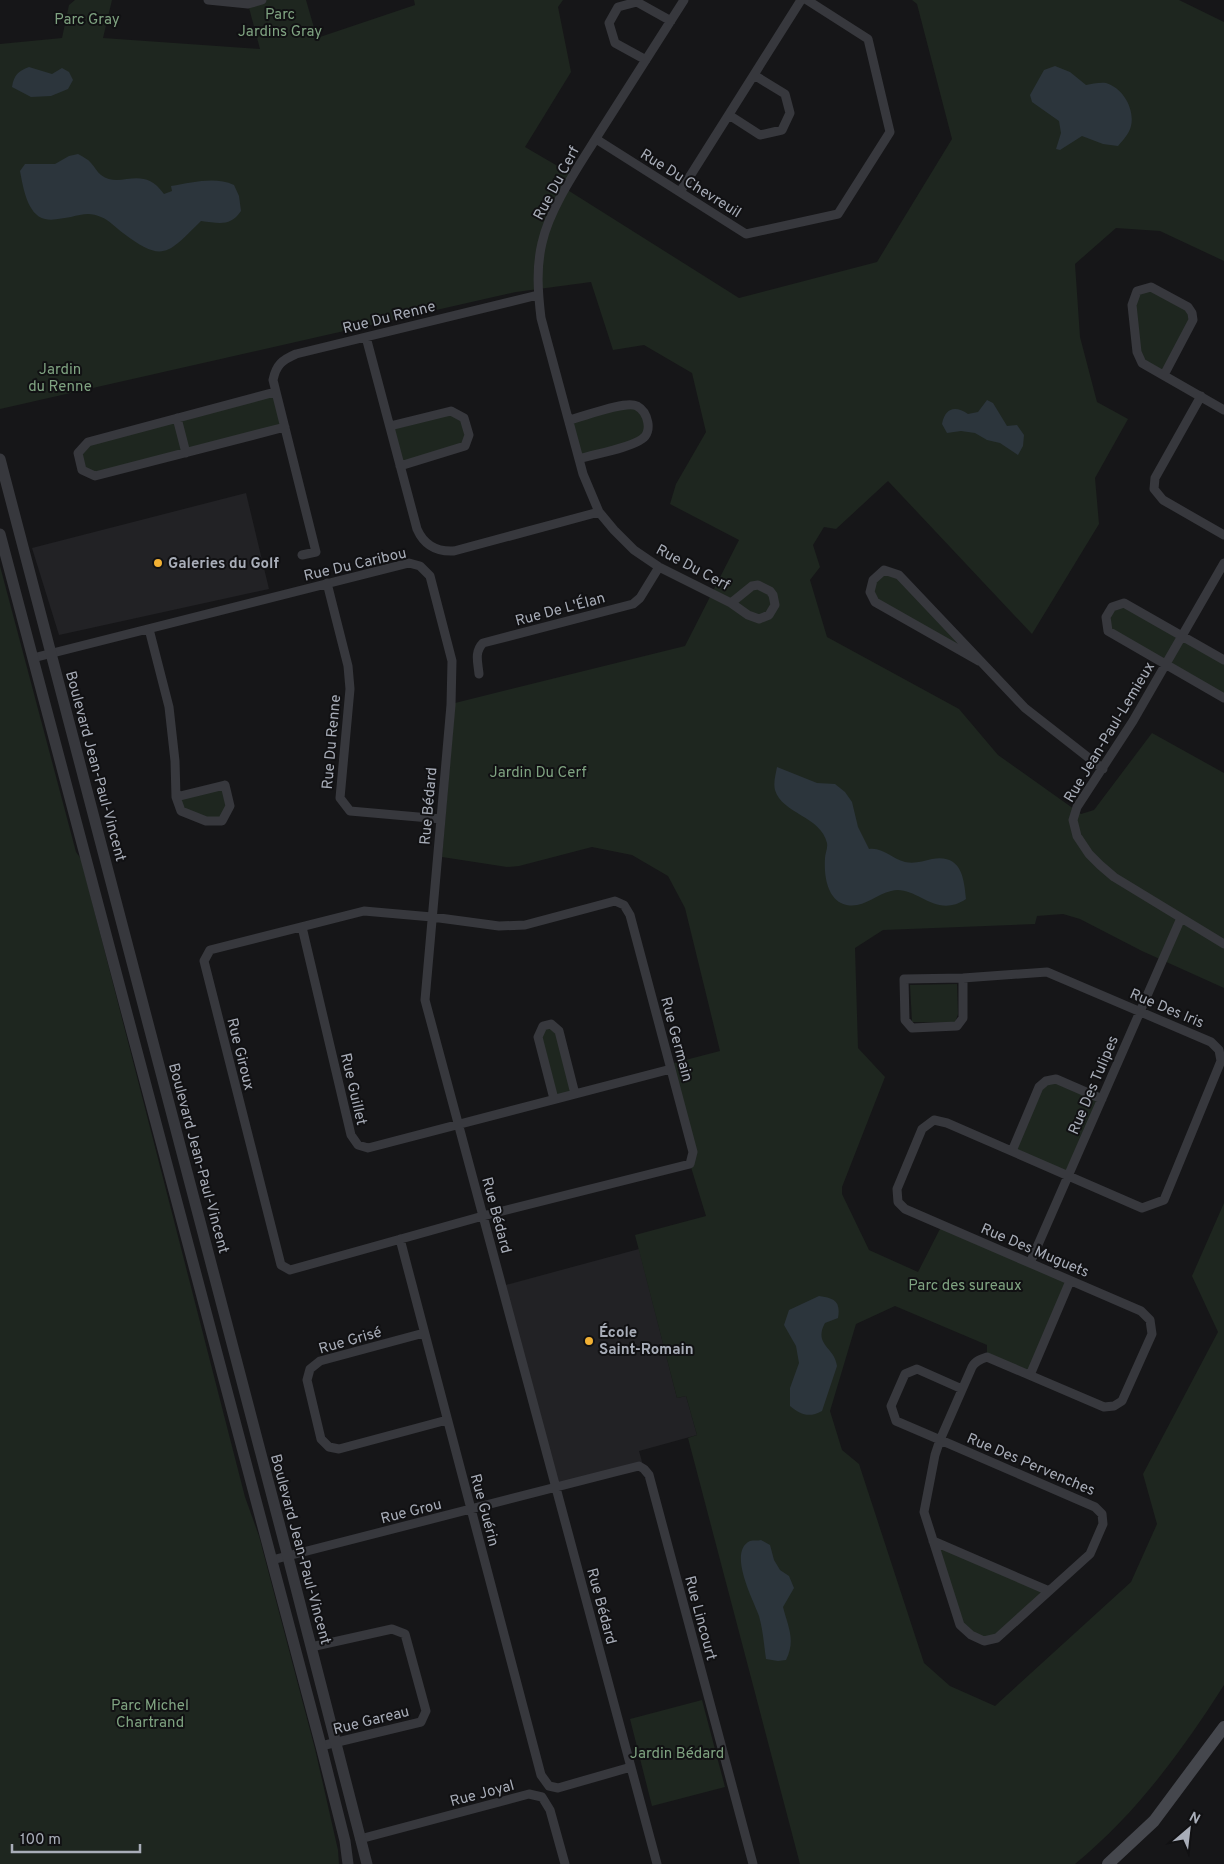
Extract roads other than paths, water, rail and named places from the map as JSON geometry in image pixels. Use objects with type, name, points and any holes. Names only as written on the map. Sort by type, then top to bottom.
[{"type":"main road","points":[[1108,1864],[1154,1821],[1224,1727]]},
{"type":"street","points":[[208,0],[248,4],[262,0]]},
{"type":"street","name":"Rue Du Cerf","points":[[684,0],[573,175],[550,220],[542,241],[538,267],[538,295],[542,318],[583,474],[599,512],[634,550],[659,568],[731,602],[753,618],[759,619],[769,615],[775,605],[770,591],[758,585],[752,586],[731,602]]},
{"type":"street","points":[[680,192],[801,0]]},
{"type":"street","name":"Rue Du Chevreuil","points":[[596,139],[746,234],[838,214],[890,132],[868,39],[808,0]]},
{"type":"street","points":[[646,60],[616,43],[609,23],[618,7],[637,2],[671,20]]},
{"type":"street","points":[[728,115],[760,135],[782,130],[790,113],[785,94],[754,75]]},
{"type":"street","points":[[1164,375],[1193,320],[1192,313],[1188,307],[1151,287],[1137,291],[1132,305],[1137,352],[1142,363],[1224,410]]},
{"type":"street","name":"Rue Du Renne","points":[[302,555],[316,552],[273,380],[278,365],[283,359],[296,354],[538,295]]},
{"type":"street","points":[[366,337],[421,539],[442,552],[454,551],[599,512]]},
{"type":"street","points":[[276,392],[88,442],[78,453],[82,470],[95,476],[285,427]]},
{"type":"street","points":[[1201,396],[1155,478],[1154,490],[1163,500],[1224,535]]},
{"type":"street","points":[[569,420],[626,405],[637,406],[645,413],[649,427],[644,438],[635,443],[579,459]]},
{"type":"street","points":[[390,426],[451,411],[464,418],[469,435],[466,446],[400,466]]},
{"type":"street","points":[[177,418],[186,453]]},
{"type":"street","name":"Boulevard Jean-Paul-Vincent","points":[[0,459],[288,1557],[366,1864]]},
{"type":"street","name":"Boulevard Jean-Paul-Vincent","points":[[0,534],[272,1560],[345,1841],[348,1864]]},
{"type":"street","name":"Rue Du Caribou","points":[[32,658],[409,563],[420,566]]},
{"type":"street","name":"Rue Jean-Paul-Lemieux","points":[[1224,563],[1133,721],[1077,807],[1073,820],[1077,836],[1089,854],[1114,877],[1224,944]]},
{"type":"street","name":"Rue Bédard","points":[[420,566],[430,576],[452,661],[451,705],[425,1000],[657,1864]]},
{"type":"street","name":"Rue De L'Élan","points":[[479,674],[477,655],[478,648],[483,643],[632,604],[640,598],[659,568]]},
{"type":"street","points":[[979,661],[875,602],[870,592],[873,580],[884,570],[899,575],[1025,708],[1103,769]]},
{"type":"street","name":"Rue Du Renne","points":[[327,584],[348,666],[350,689],[340,798],[350,811],[441,819]]},
{"type":"street","points":[[1224,660],[1124,603],[1112,607],[1106,618],[1108,631],[1224,698]]},
{"type":"street","points":[[149,629],[169,707],[176,797],[181,811],[206,821],[222,820],[230,806],[225,785],[176,797]]},
{"type":"street","name":"Rue Germain","points":[[432,916],[499,926],[526,925],[614,901],[624,905],[630,914],[693,1152],[690,1164],[483,1216]]},
{"type":"street","name":"Rue Giroux","points":[[400,1240],[290,1270],[281,1265],[204,960],[210,950],[364,911],[432,916]]},
{"type":"street","name":"Rue Des Tulipes","points":[[1030,1263],[1181,918]]},
{"type":"street","name":"Rue Guillet","points":[[302,926],[351,1135],[358,1145],[368,1148],[671,1069]]},
{"type":"street","name":"Rue Des Iris","points":[[963,978],[963,1018],[957,1026],[912,1028],[905,1020],[904,979],[963,978],[1047,972],[1211,1042],[1219,1050],[1221,1061],[1164,1200],[1142,1208],[1068,1176]]},
{"type":"street","points":[[554,1099],[538,1037],[543,1026],[551,1024],[559,1031],[575,1094]]},
{"type":"street","points":[[1012,1151],[1039,1087],[1046,1081],[1056,1079],[1102,1099]]},
{"type":"street","name":"Rue Des Muguets","points":[[972,1365],[980,1359],[987,1358],[1104,1407],[1114,1406],[1122,1401],[1152,1334],[1150,1320],[1142,1311],[905,1209],[898,1202],[897,1189],[922,1129],[934,1120],[947,1123],[1068,1176]]},
{"type":"street","points":[[400,1240],[483,1216]]},
{"type":"street","name":"Rue Guérin","points":[[400,1240],[541,1775],[549,1786],[558,1788],[631,1767]]},
{"type":"street","points":[[1030,1375],[1070,1281]]},
{"type":"street","name":"Rue Grisé","points":[[424,1333],[320,1361],[310,1369],[307,1380],[321,1439],[329,1447],[339,1449],[448,1420]]},
{"type":"street","name":"Rue Des Pervenches","points":[[940,1440],[1095,1507],[1102,1514],[1103,1524],[1090,1554],[997,1638],[984,1642],[970,1635],[960,1625],[924,1512],[935,1455],[940,1440],[972,1365]]},
{"type":"street","points":[[940,1440],[896,1421],[891,1406],[905,1374],[917,1368],[962,1389]]},
{"type":"street","name":"Rue Lincourt","points":[[556,1488],[639,1466],[649,1475],[753,1864]]},
{"type":"street","name":"Rue Grou","points":[[272,1560],[556,1488]]},
{"type":"street","points":[[933,1541],[1049,1591]]},
{"type":"street","name":"Rue Gareau","points":[[311,1647],[392,1629],[405,1634],[426,1711],[420,1722],[320,1746]]},
{"type":"street","name":"Rue Joyal","points":[[360,1839],[529,1794],[542,1798],[550,1810],[565,1864]]},
{"type":"place","name":"Galeries du Golf","points":[[158,563]]},
{"type":"place","name":"École Saint-Romain","points":[[589,1341]]},
{"type":"park label","name":"Parc Gray","points":[[87,19]]},
{"type":"park label","name":"Parc Jardins Gray","points":[[280,22]]},
{"type":"park label","name":"Jardin du Renne","points":[[60,378]]},
{"type":"park label","name":"Jardin Du Cerf","points":[[538,772]]},
{"type":"park label","name":"Parc des sureaux","points":[[965,1285]]},
{"type":"park label","name":"Parc Michel Chartrand","points":[[150,1714]]},
{"type":"park label","name":"Jardin Bédard","points":[[677,1753]]}]
